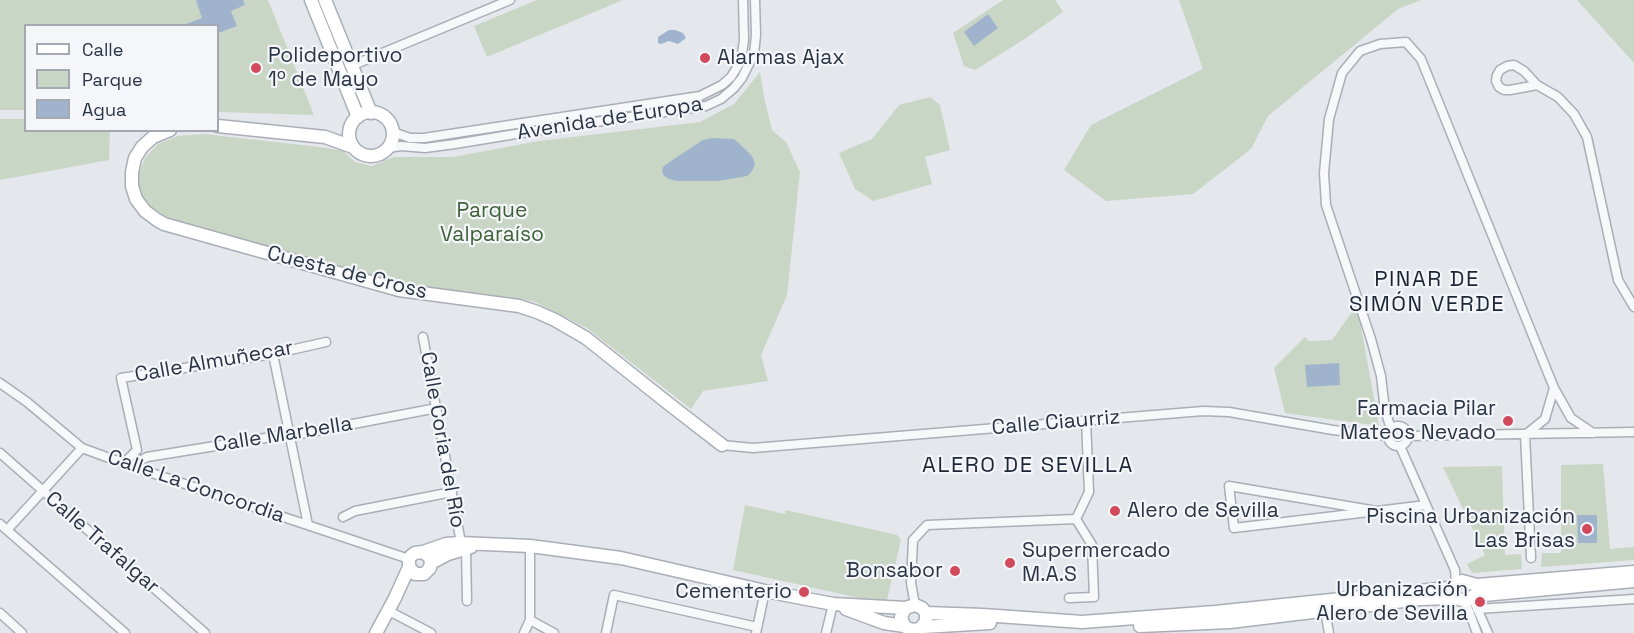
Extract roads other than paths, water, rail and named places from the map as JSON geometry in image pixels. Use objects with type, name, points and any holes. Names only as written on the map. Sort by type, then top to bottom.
[{"type":"street","points":[[311,0],[358,117]]},
{"type":"street","points":[[325,0],[371,112]]},
{"type":"street","points":[[351,66],[510,0]]},
{"type":"street","name":"Avenida de Europa","points":[[393,132],[410,138],[433,136],[700,96],[722,85],[741,61],[744,40],[743,0]]},
{"type":"street","name":"Avenida de Europa","points":[[388,148],[401,146],[425,148],[706,106],[721,99],[734,88],[742,78],[754,54],[755,0]]},
{"type":"street","points":[[1400,446],[1391,442],[1381,376],[1371,339],[1326,205],[1325,183],[1329,119],[1342,74],[1360,51],[1380,44],[1406,42],[1422,58],[1554,388],[1571,418],[1593,433]]},
{"type":"street","points":[[1537,85],[1504,90],[1496,81],[1497,75],[1500,70],[1514,65],[1524,71],[1537,85],[1558,97],[1574,114],[1587,137],[1618,280],[1634,307]]},
{"type":"street","points":[[219,126],[325,137],[353,147],[369,156],[378,155],[392,142],[393,132],[389,122],[382,115],[371,112],[358,117],[350,128],[353,147]]},
{"type":"street","points":[[325,137],[350,128]]},
{"type":"street","name":"Cuesta de Cross","points":[[165,132],[153,137],[138,152],[133,165],[132,186],[136,199],[145,211],[164,224],[399,290],[519,306],[537,312],[586,338],[722,445]]},
{"type":"street","name":"Calle Coria del Río","points":[[423,336],[452,492],[468,545],[467,601]]},
{"type":"street","name":"Calle Almuñecar","points":[[127,465],[136,450],[121,378],[273,354],[326,342]]},
{"type":"street","points":[[273,354],[308,525]]},
{"type":"street","name":"Calle La Concordia","points":[[0,383],[27,402],[82,448],[308,525],[409,563]]},
{"type":"street","points":[[1525,435],[1545,419],[1554,388]]},
{"type":"street","name":"Calle Marbella","points":[[127,465],[147,457],[290,436],[437,408]]},
{"type":"street","name":"Calle Ciaurriz","points":[[722,445],[753,448],[1203,411],[1229,412],[1333,430],[1390,432]]},
{"type":"street","points":[[1076,519],[1089,492],[1086,420]]},
{"type":"street","points":[[1390,432],[1394,427],[1401,426],[1406,429],[1407,441],[1400,446]]},
{"type":"street","points":[[1408,436],[1634,432]]},
{"type":"street","points":[[1525,435],[1532,558]]},
{"type":"street","points":[[1400,446],[1465,593],[1488,633]]},
{"type":"street","points":[[8,530],[82,448]]},
{"type":"street","name":"Calle Trafalgar","points":[[0,453],[205,633]]},
{"type":"street","points":[[1377,511],[1229,486],[1234,528],[1377,511],[1426,505]]},
{"type":"street","points":[[343,517],[355,511],[452,492]]},
{"type":"street","points":[[1069,598],[1094,597],[1092,545],[1076,519]]},
{"type":"street","points":[[904,626],[901,617],[910,607],[913,540],[927,525],[1076,519]]},
{"type":"street","points":[[0,524],[125,633]]},
{"type":"street","points":[[376,633],[395,598],[414,553],[446,544],[530,546],[621,558],[833,604],[922,608],[926,613],[923,630]]},
{"type":"street","points":[[431,564],[468,545]]},
{"type":"street","points":[[524,633],[530,620],[530,546]]},
{"type":"street","points":[[395,598],[420,575],[428,572],[431,564],[429,556],[423,552]]},
{"type":"street","points":[[409,563],[415,574],[420,575]]},
{"type":"street","points":[[1465,593],[1477,585],[1634,572]]},
{"type":"street","points":[[926,613],[1082,622],[1634,581]]},
{"type":"street","points":[[606,633],[614,595],[756,630],[765,591]]},
{"type":"street","points":[[1465,593],[1477,633]]},
{"type":"street","points":[[833,604],[884,623],[904,626],[911,630],[923,630],[987,623],[1084,628],[1230,622],[1465,593],[1634,599]]},
{"type":"street","points":[[826,633],[833,604]]},
{"type":"street","points":[[388,611],[432,633]]},
{"type":"street","points":[[1325,611],[1329,633]]},
{"type":"street","points":[[0,613],[22,633]]},
{"type":"street","points":[[530,620],[554,633]]},
{"type":"water","points":[[196,0],[243,0],[245,5],[231,11],[237,26],[219,33],[219,24],[186,24],[202,18]]},
{"type":"water","points":[[988,14],[998,28],[974,46],[964,32]]},
{"type":"water","points":[[669,30],[683,33],[686,38],[678,44],[669,41],[658,43],[658,37]]},
{"type":"water","points":[[734,139],[752,156],[755,164],[752,171],[747,176],[718,181],[677,181],[664,176],[663,167],[668,163],[703,140]]},
{"type":"water","points":[[1339,363],[1340,385],[1307,387],[1305,365]]},
{"type":"water","name":"Piscina Urbanización Las Brisas","points":[[1577,515],[1597,515],[1597,543],[1578,543]]},
{"type":"place","name":"Alarmas Ajax","points":[[705,58]]},
{"type":"place","name":"Polideportivo 1º de Mayo","points":[[256,68]]},
{"type":"place","name":"Farmacia Pilar Mateos Nevado","points":[[1508,421]]},
{"type":"place","name":"Alero de Sevilla","points":[[1115,511]]},
{"type":"place","name":"Piscina Urbanización Las Brisas","points":[[1587,529]]},
{"type":"place","name":"Supermercado M.A.S","points":[[1010,563]]},
{"type":"place","name":"Bonsabor","points":[[955,571]]},
{"type":"place","name":"Cementerio","points":[[804,592]]},
{"type":"place","name":"Urbanización Alero de Sevilla","points":[[1480,602]]},
{"type":"district","name":"PINAR DE SIMÓN VERDE","points":[[1427,292]]},
{"type":"district","name":"ALERO DE SEVILLA","points":[[1028,466]]},
{"type":"park label","name":"Parque Valparaíso","points":[[492,223]]}]
